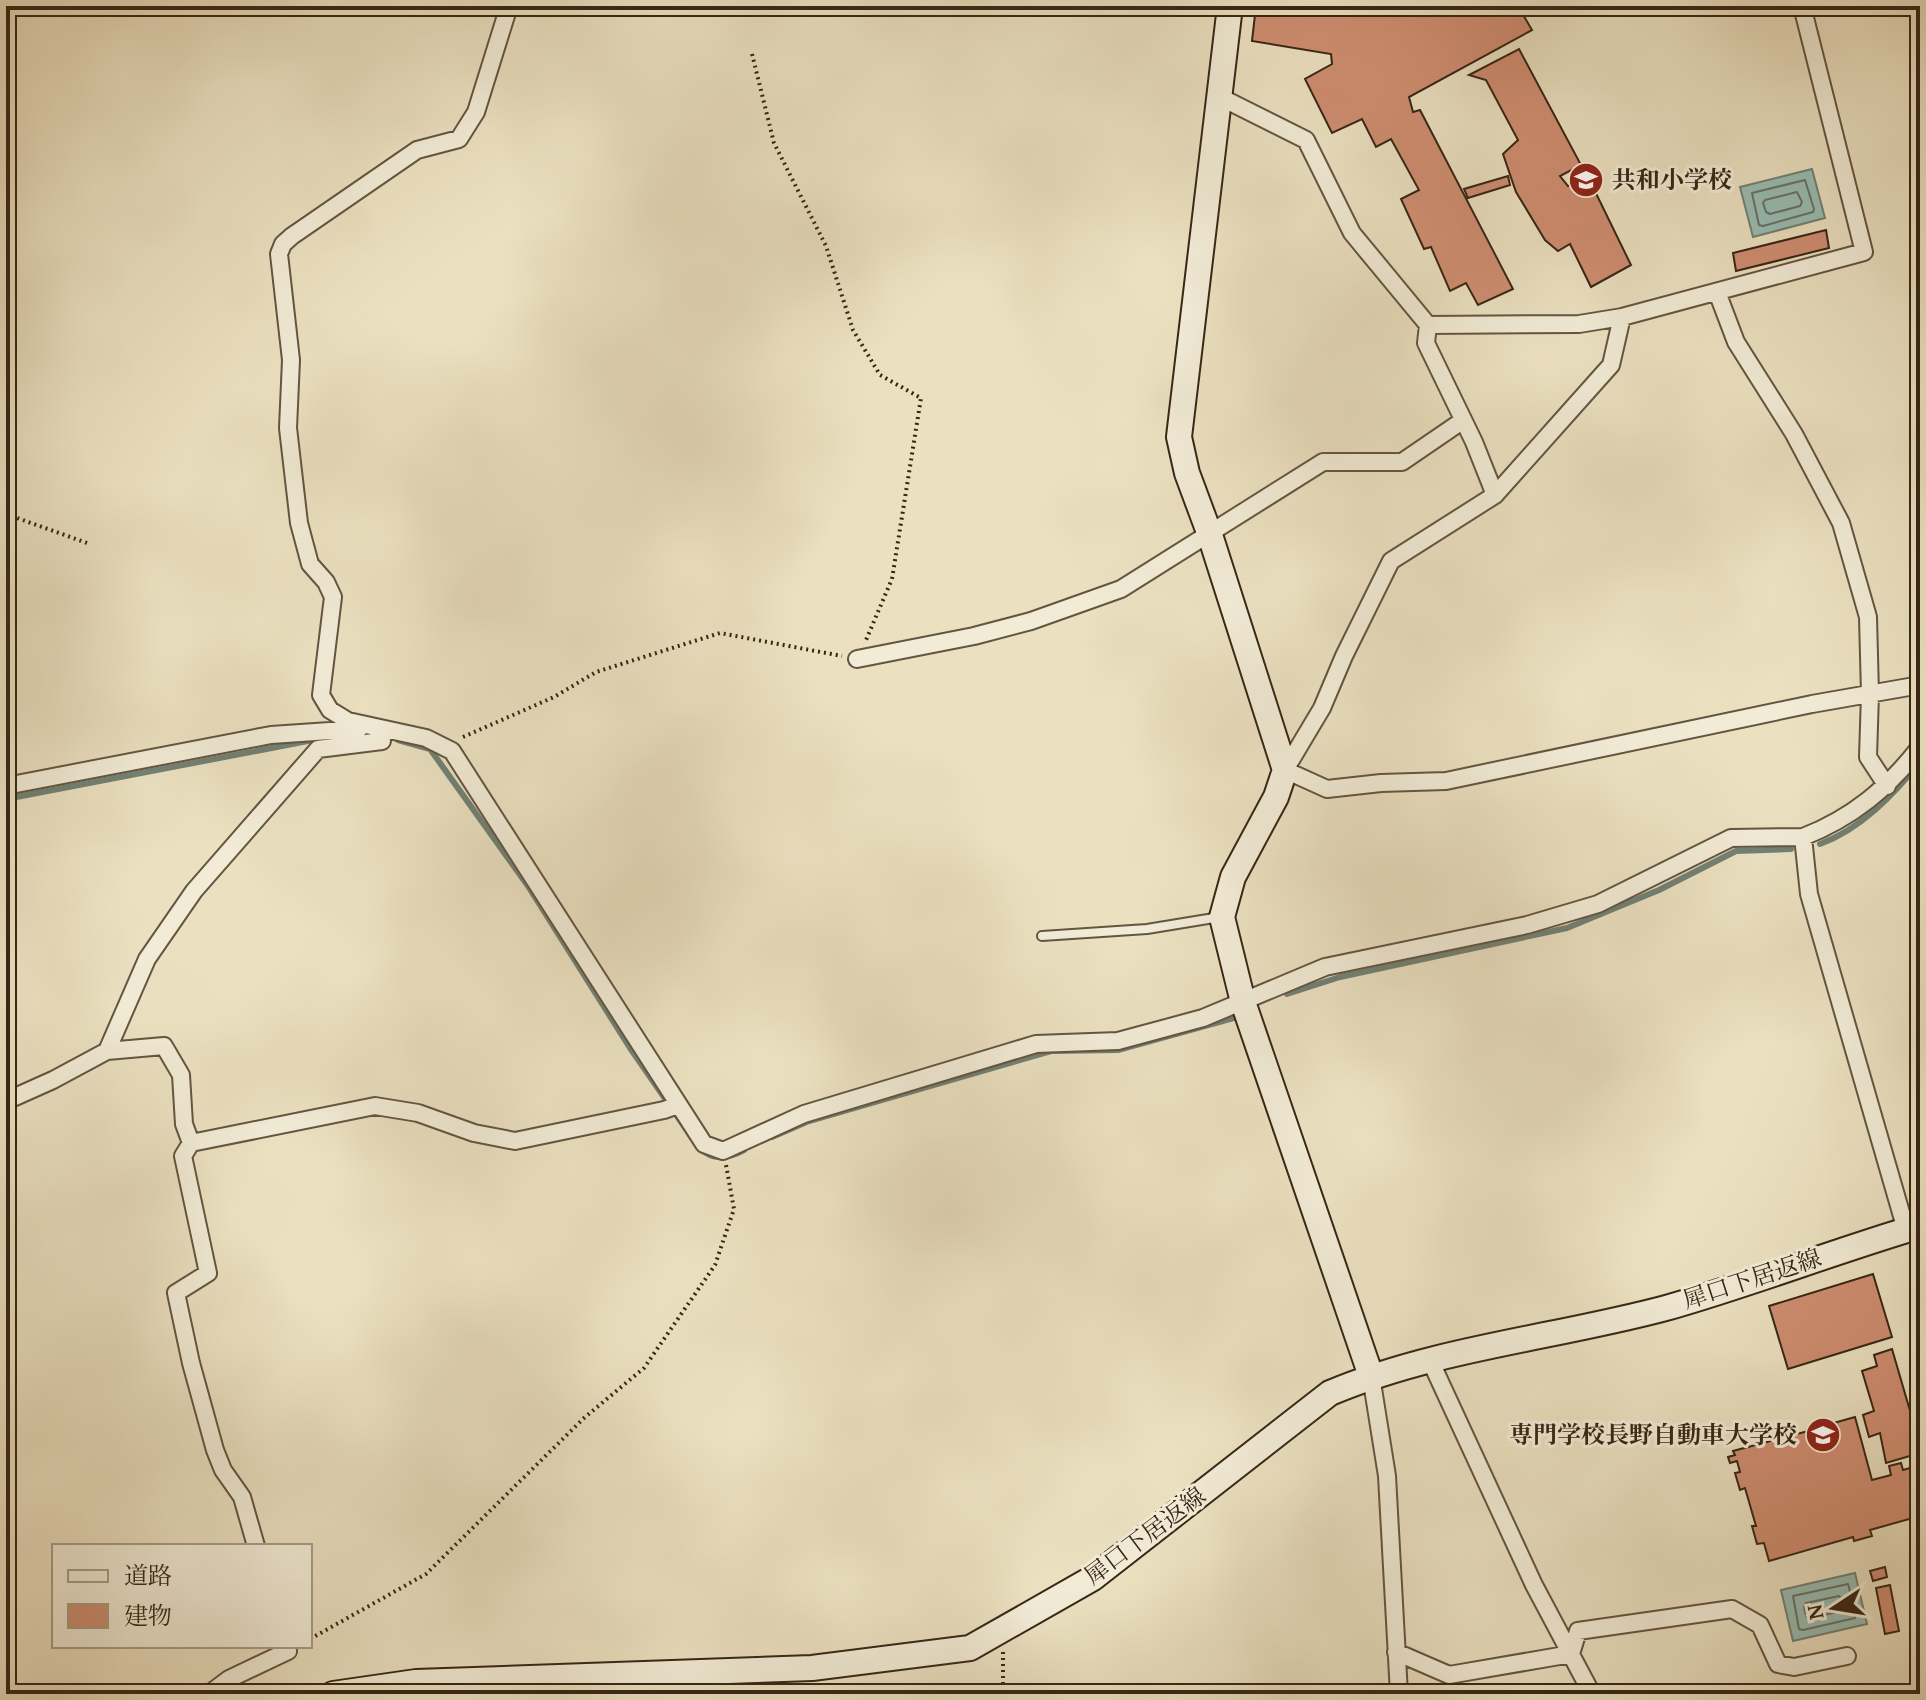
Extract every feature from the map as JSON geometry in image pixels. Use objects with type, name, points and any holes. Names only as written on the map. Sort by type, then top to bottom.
[{"type":"main road","points":[[1230,6],[1179,437],[1187,473],[1210,535],[1285,770],[1276,797],[1233,877],[1222,917],[1243,1002],[1371,1376]]},
{"type":"main road","name":"犀口下居返線","points":[[333,1694],[416,1682],[812,1668],[970,1648],[1093,1578],[1330,1393],[1371,1376],[1430,1360],[1666,1308],[1913,1228]]},
{"type":"street","points":[[509,6],[476,112],[459,139],[417,150],[292,236],[283,244],[279,254],[278,267],[291,360],[288,428],[299,523],[310,564],[326,582],[333,597],[321,695],[330,710],[348,721],[426,738],[452,751],[671,1108],[704,1144],[723,1151],[804,1114],[1036,1044],[1118,1041],[1203,1018],[1325,967],[1527,925],[1598,904],[1731,838],[1803,837],[1830,827],[1875,797],[1920,747]]},
{"type":"street","points":[[1428,325],[1579,324],[1622,317],[1864,252],[1802,6]]},
{"type":"street","points":[[1218,96],[1306,140],[1352,233],[1428,325],[1426,343],[1474,442],[1495,495]]},
{"type":"street","points":[[1717,292],[1736,342],[1794,434],[1841,523],[1868,617],[1868,757],[1887,786]]},
{"type":"street","points":[[1622,317],[1611,365],[1495,495],[1391,561],[1322,708],[1285,770],[1327,789],[1446,781],[1920,685]]},
{"type":"street","points":[[857,659],[974,636],[1031,621],[1121,589],[1323,462],[1402,462],[1462,421]]},
{"type":"street","points":[[6,786],[271,735],[381,729]]},
{"type":"street","points":[[107,1051],[147,959],[213,869],[318,749],[382,741],[381,729]]},
{"type":"street","points":[[1803,837],[1809,894],[1913,1228]]},
{"type":"street","points":[[6,1101],[107,1051],[164,1046],[181,1075],[184,1124],[191,1143]]},
{"type":"street","points":[[255,1544],[242,1497],[223,1470],[215,1450],[176,1293],[208,1273],[183,1156],[191,1143],[375,1106],[418,1113],[474,1133],[515,1141],[671,1108]]},
{"type":"street","points":[[1430,1360],[1534,1585],[1592,1694]]},
{"type":"street","points":[[1371,1376],[1387,1476],[1399,1694]]},
{"type":"street","points":[[1571,1654],[1578,1631],[1732,1609],[1760,1625],[1778,1664],[1794,1667],[1847,1656]]},
{"type":"street","points":[[209,1694],[229,1679],[288,1651],[287,1648]]},
{"type":"street","points":[[1396,1652],[1449,1675],[1571,1654]]},
{"type":"lane","points":[[1042,936],[1147,929],[1222,917]]},
{"type":"path","points":[[443,746],[554,697],[596,672],[720,633],[857,659],[892,579],[921,398],[880,375],[853,330],[826,246],[774,143],[752,54]]},
{"type":"path","points":[[6,514],[87,543]]},
{"type":"path","points":[[312,1638],[426,1574],[584,1418],[644,1368],[715,1265],[734,1209],[723,1151]]},
{"type":"path","points":[[1002,1630],[1003,1694]]},
{"type":"water","points":[[1812,169],[1825,218],[1753,237],[1740,187]]},
{"type":"water","points":[[1855,1573],[1867,1624],[1793,1641],[1781,1590]]},
{"type":"building","points":[[1256,6],[1424,6],[1425,13],[1439,6],[1518,6],[1532,30],[1409,97],[1413,112],[1420,110],[1513,289],[1478,305],[1466,283],[1450,291],[1431,247],[1424,249],[1401,199],[1419,190],[1391,139],[1376,147],[1362,119],[1332,133],[1305,79],[1332,64],[1331,54],[1252,41]]},
{"type":"building","points":[[1519,49],[1581,165],[1560,176],[1568,186],[1589,179],[1631,265],[1591,287],[1570,244],[1558,251],[1545,240],[1516,192],[1503,154],[1518,140],[1486,80],[1469,75]]},
{"type":"building","points":[[1508,176],[1510,185],[1468,198],[1464,189]]},
{"type":"building","points":[[1826,230],[1829,248],[1736,271],[1733,253]]},
{"type":"building","points":[[1873,1274],[1892,1337],[1788,1369],[1769,1306]]},
{"type":"building","points":[[1892,1349],[1920,1453],[1886,1463],[1880,1433],[1869,1437],[1863,1415],[1874,1411],[1862,1371],[1877,1366],[1874,1355]]},
{"type":"building","points":[[1855,1417],[1872,1480],[1891,1475],[1889,1466],[1901,1463],[1903,1470],[1920,1465],[1920,1516],[1870,1530],[1872,1536],[1854,1541],[1853,1537],[1769,1561],[1764,1543],[1757,1544],[1752,1526],[1756,1526],[1745,1488],[1740,1490],[1735,1473],[1740,1472],[1737,1461],[1730,1463],[1728,1457],[1735,1455],[1733,1451],[1812,1430],[1811,1424],[1822,1421],[1823,1426]]},
{"type":"building","points":[[1885,1567],[1887,1577],[1873,1581],[1870,1571]]},
{"type":"building","points":[[1890,1585],[1899,1631],[1885,1634],[1876,1588]]},
{"type":"waterway","points":[[6,799],[313,740]]},
{"type":"waterway","points":[[398,740],[430,749],[528,886],[630,1048],[693,1139]]},
{"type":"waterway","points":[[1820,844],[1863,820],[1899,787],[1920,762]]},
{"type":"waterway","points":[[1287,994],[1340,977],[1567,928],[1659,890],[1736,851],[1791,849]]},
{"type":"waterway","points":[[772,1137],[809,1121],[1051,1051],[1118,1050],[1237,1017]]},
{"type":"waterway","points":[[700,1148],[716,1157],[744,1150]]},
{"type":"place","name":"共和小学校","points":[[1586,180]]},
{"type":"place","name":"専門学校長野自動車大学校","points":[[1823,1435]]}]
